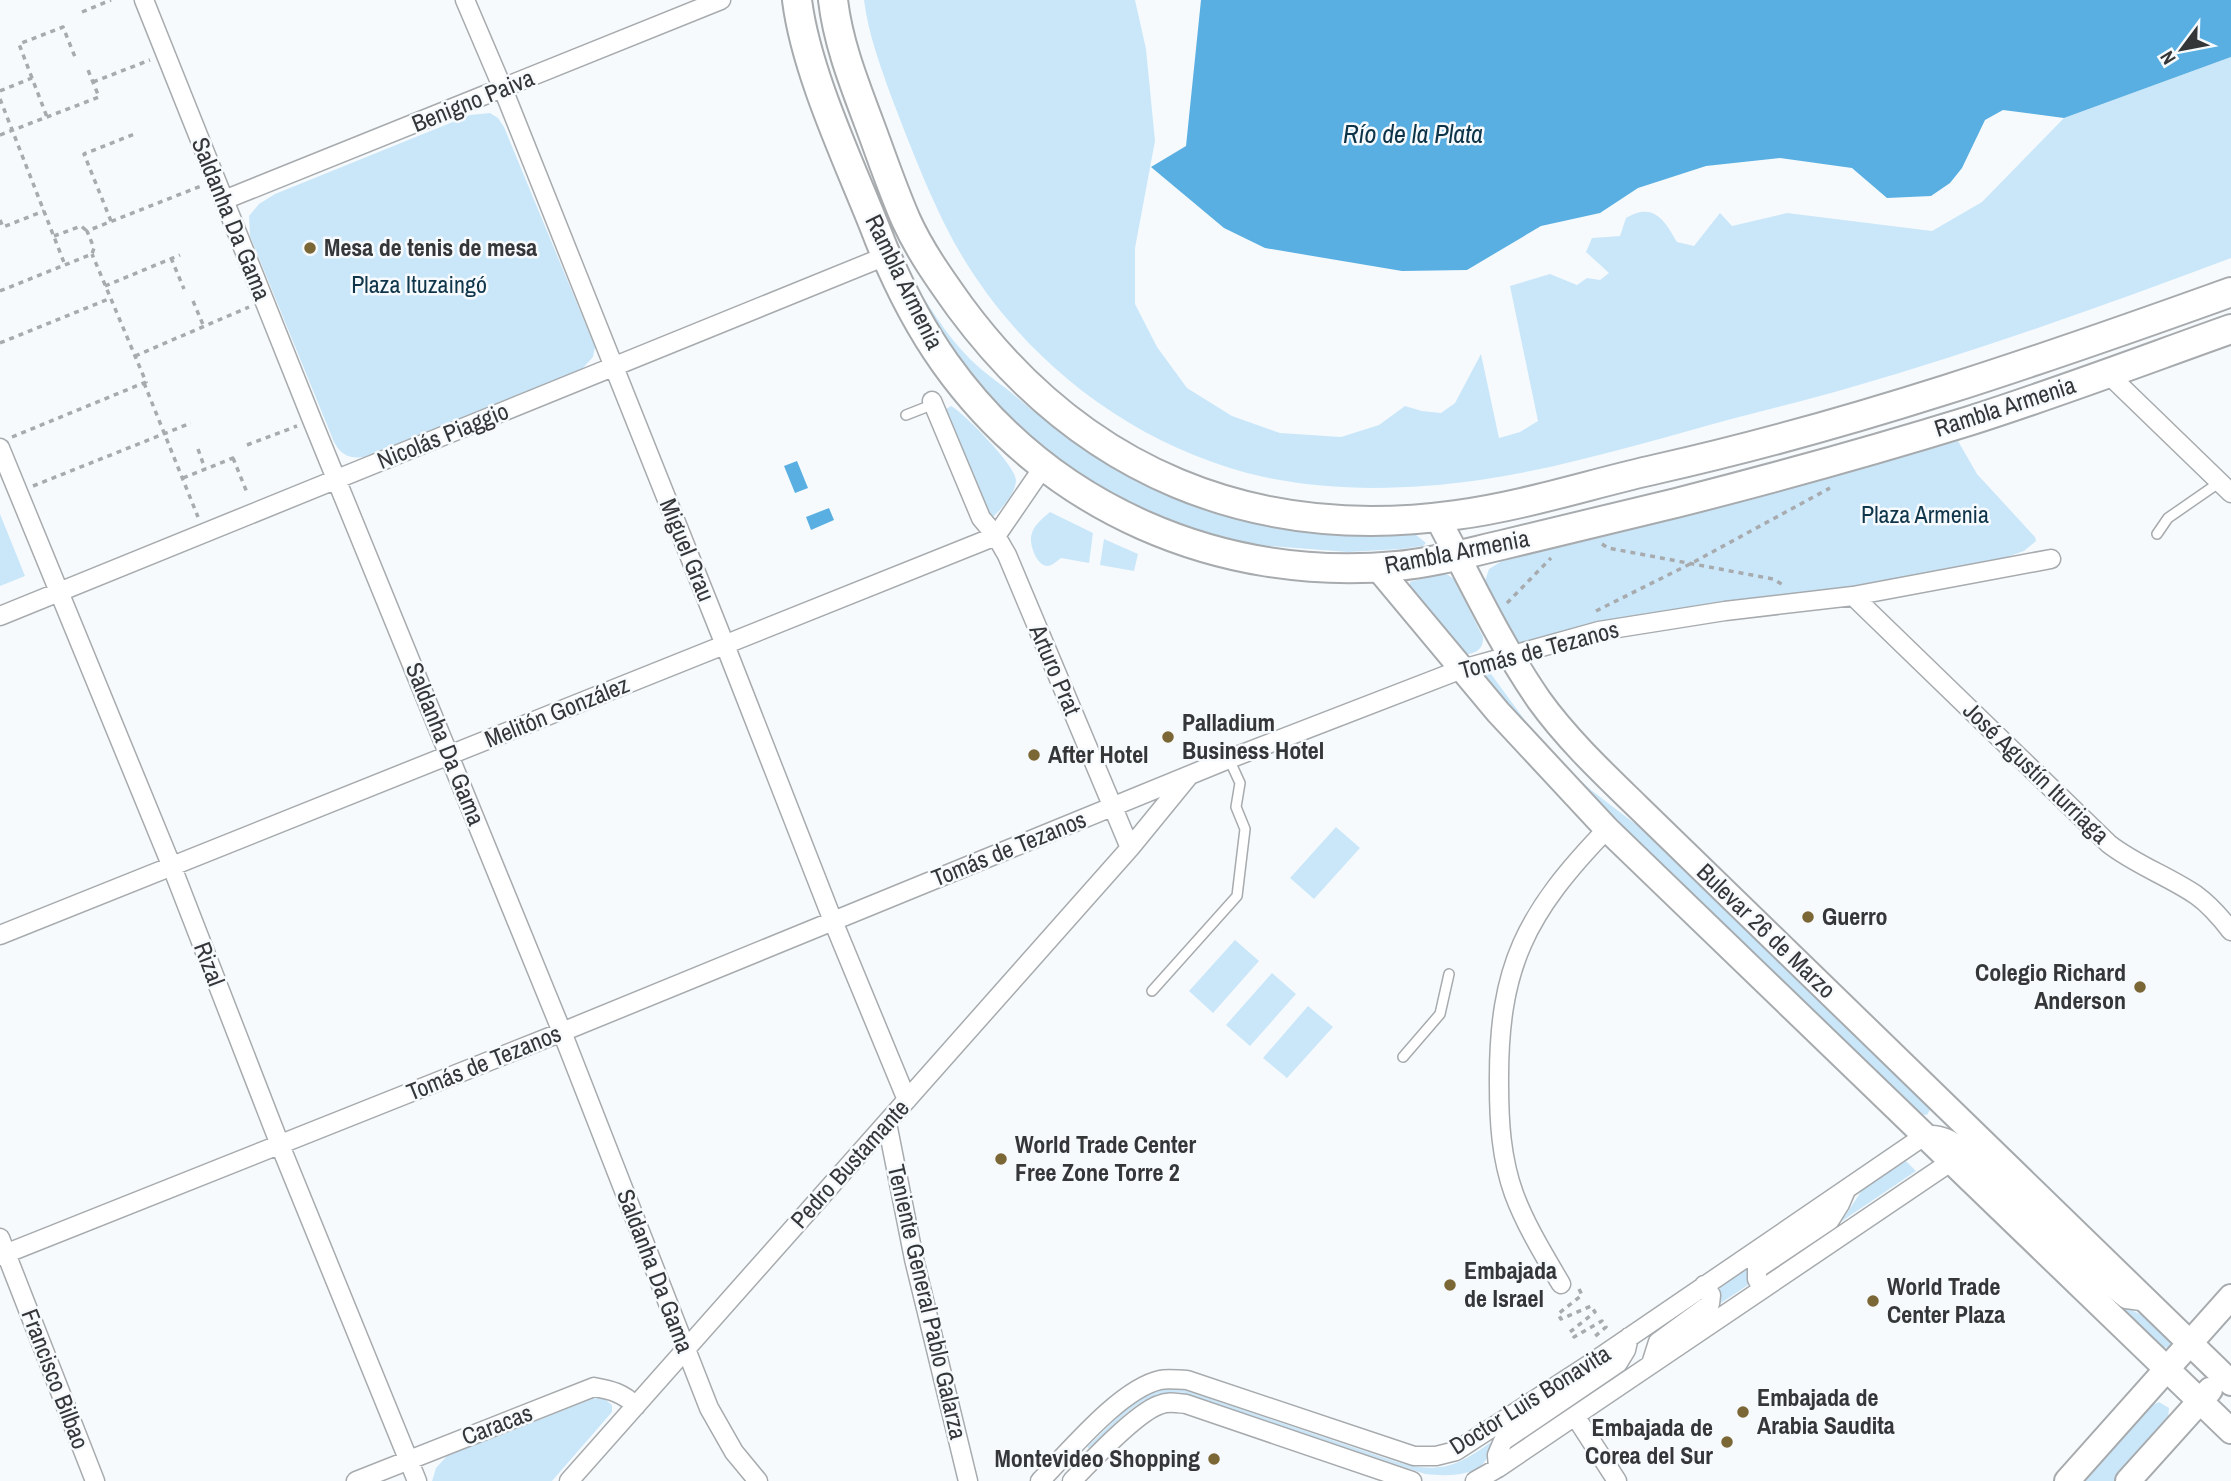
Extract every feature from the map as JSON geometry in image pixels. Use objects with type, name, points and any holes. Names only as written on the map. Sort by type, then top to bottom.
[{"type":"main road","name":"Rambla Armenia","points":[[797,0],[806,42],[820,86],[886,257],[921,325],[945,363],[992,419],[1044,466],[1093,500],[1128,520],[1196,546],[1288,566],[1402,566],[1457,555],[1576,528],[1870,450],[1973,419],[2231,329]]},
{"type":"main road","name":"Rambla Armenia","points":[[832,0],[853,82],[906,220],[924,254],[979,333],[1005,362],[1051,404],[1101,443],[1140,466],[1224,501],[1293,517],[1371,523],[1485,511],[1565,493],[1811,431],[2001,372],[2231,292]]},
{"type":"main road","points":[[886,257],[905,259],[914,268],[942,314],[975,352],[1051,404]]},
{"type":"street","name":"Saldanha Da Gama","points":[[144,0],[562,1032],[685,1349],[721,1432],[758,1481]]},
{"type":"street","name":"Miguel Grau","points":[[465,0],[907,1100]]},
{"type":"street","name":"Benigno Paiva","points":[[224,200],[721,0]]},
{"type":"street","name":"Nicolás Piaggio","points":[[0,616],[886,257]]},
{"type":"street","points":[[2107,373],[2225,487]]},
{"type":"street","points":[[933,403],[981,518],[996,536],[1044,466]]},
{"type":"street","name":"Rizal","points":[[6,442],[19,492],[417,1481]]},
{"type":"street","name":"Bulevar 26 de Marzo","points":[[1437,517],[1510,656],[1541,702],[1599,768],[1963,1147],[2167,1371],[2231,1431]]},
{"type":"street","name":"Melitón González","points":[[0,935],[996,536]]},
{"type":"street","name":"Arturo Prat","points":[[996,536],[1007,555],[1112,807]]},
{"type":"street","name":"Tomás de Tezanos","points":[[2,1249],[280,1145],[1229,759],[1462,669],[1600,631],[1641,623],[1853,596],[2051,559]]},
{"type":"street","name":"Bulevar 26 de Marzo","points":[[1377,567],[1498,712],[1607,830],[1924,1136],[1963,1147],[2150,1302],[2191,1343],[2228,1374]]},
{"type":"street","name":"José Agustín Iturriaga","points":[[1853,596],[2109,844],[2137,864],[2196,895],[2208,904],[2231,931]]},
{"type":"street","name":"Pedro Bustamante","points":[[569,1481],[1130,848],[1191,775]]},
{"type":"street","points":[[1112,807],[1130,848]]},
{"type":"street","points":[[1560,1284],[1514,1193],[1499,1128],[1498,1045],[1508,983],[1519,949],[1535,917],[1565,875],[1607,830]]},
{"type":"street","name":"Teniente General Pablo Galarza","points":[[887,1123],[914,1259],[968,1481]]},
{"type":"street","name":"Doctor Luis Bonavita","points":[[1040,1481],[1116,1406],[1138,1388],[1161,1379],[1187,1380],[1414,1456],[1436,1456],[1456,1451],[1596,1360],[1924,1136]]},
{"type":"street","name":"Doctor Luis Bonavita","points":[[1475,1481],[1496,1475],[1575,1416],[1963,1147]]},
{"type":"street","points":[[1762,1288],[1756,1279],[1757,1269],[1830,1220],[1846,1190]]},
{"type":"street","name":"Francisco Bilbao","points":[[2,1249],[95,1481]]},
{"type":"street","points":[[1651,1364],[1658,1342],[1710,1304],[1711,1295],[1704,1285]]},
{"type":"street","points":[[2067,1481],[2231,1297]]},
{"type":"street","points":[[1496,1475],[1497,1455],[1503,1441],[1618,1363],[1626,1350],[1629,1337]]},
{"type":"street","points":[[2128,1481],[2228,1374]]},
{"type":"street","name":"Caracas","points":[[356,1481],[594,1387],[614,1391],[627,1397],[636,1406]]},
{"type":"street","points":[[1072,1481],[1141,1415],[1157,1405],[1169,1402],[1186,1404],[1412,1481]]},
{"type":"street","points":[[1575,1416],[1617,1481]]},
{"type":"lane","points":[[906,415],[933,403]]},
{"type":"lane","points":[[2157,534],[2168,518],[2225,487]]},
{"type":"lane","points":[[1152,991],[1237,896],[1245,829],[1236,807],[1240,783],[1229,759]]},
{"type":"lane","points":[[1403,1057],[1440,1014],[1449,974]]},
{"type":"path","points":[[82,12],[111,0]]},
{"type":"path","points":[[47,117],[19,44],[63,27],[75,57]]},
{"type":"path","points":[[93,82],[165,54]]},
{"type":"path","points":[[0,135],[99,97],[88,69]]},
{"type":"path","points":[[0,90],[32,78]]},
{"type":"path","points":[[0,99],[65,265]]},
{"type":"path","points":[[111,221],[84,154],[137,133]]},
{"type":"path","points":[[87,231],[216,180]]},
{"type":"path","points":[[0,220],[3,227],[44,211]]},
{"type":"path","points":[[54,236],[81,226],[87,231],[94,248],[92,254],[146,382],[144,383],[203,532]]},
{"type":"path","points":[[0,291],[92,254]]},
{"type":"path","points":[[105,286],[180,255]]},
{"type":"path","points":[[172,258],[184,289]]},
{"type":"path","points":[[0,343],[111,298]]},
{"type":"path","points":[[194,301],[204,327]]},
{"type":"path","points":[[135,356],[264,301]]},
{"type":"path","points":[[6,442],[144,383]]},
{"type":"path","points":[[247,445],[312,420]]},
{"type":"path","points":[[19,492],[191,422]]},
{"type":"path","points":[[198,449],[205,469]]},
{"type":"path","points":[[183,478],[235,457],[254,512]]},
{"type":"path","points":[[1585,617],[1831,488]]},
{"type":"path","points":[[1490,619],[1548,561],[1576,528],[1608,548],[1773,579],[1788,588],[1796,603]]},
{"type":"path","points":[[1560,1284],[1578,1288],[1582,1294],[1558,1314],[1561,1319],[1591,1306],[1595,1312],[1570,1332],[1574,1337],[1602,1321],[1606,1327],[1586,1344],[1596,1360]]},
{"type":"green space","points":[[864,0],[1135,0],[1146,49],[1155,141],[1135,248],[1135,304],[1157,347],[1187,388],[1232,416],[1280,433],[1341,437],[1379,425],[1405,406],[1441,413],[1455,403],[1481,354],[1499,438],[1520,432],[1538,421],[1510,286],[1550,274],[1577,285],[1587,278],[1600,280],[1609,273],[1586,252],[1592,238],[1620,236],[1626,218],[1635,213],[1651,212],[1657,215],[1677,242],[1694,246],[1720,213],[1732,226],[1787,213],[1932,231],[1982,202],[2064,118],[2231,57],[2231,258],[2043,326],[1900,373],[1546,468],[1426,486],[1371,488],[1290,482],[1214,462],[1165,442],[1120,417],[1077,387],[1038,352],[1003,314],[972,272],[931,195],[883,73],[871,37]]},
{"type":"green space","name":"Plaza Ituzaingó","points":[[490,113],[498,118],[504,127],[595,347],[593,357],[582,369],[364,457],[346,455],[334,442],[250,236],[249,216],[259,204],[275,194],[470,115]]},
{"type":"green space","points":[[911,278],[953,340],[982,370],[1064,435],[1110,464],[1156,488],[1204,507],[1253,520],[1304,529],[1358,534],[1415,534],[1426,543],[1423,546],[1401,549],[1348,552],[1257,545],[1214,536],[1176,523],[1078,479],[991,402],[937,330]]},
{"type":"green space","points":[[951,406],[988,440],[1014,473],[1014,490],[993,517],[988,517],[943,411]]},
{"type":"green space","name":"Plaza Armenia","points":[[1958,441],[1977,474],[2035,537],[2036,541],[2024,551],[1990,563],[1859,589],[1659,612],[1518,643],[1512,640],[1484,584],[1489,569],[1502,561],[1687,516]]},
{"type":"green space","points":[[1050,512],[1093,533],[1089,563],[1061,558],[1049,566],[1039,562],[1031,537],[1037,524]]},
{"type":"green space","points":[[0,514],[25,576],[0,586]]},
{"type":"green space","points":[[1104,539],[1138,554],[1134,571],[1100,565]]},
{"type":"green space","points":[[1445,573],[1454,579],[1483,637],[1480,648],[1470,654],[1462,654],[1410,588],[1410,582]]},
{"type":"green space","points":[[1491,674],[1532,730],[1562,764],[1638,826],[1931,1108],[1927,1115],[1918,1114],[1542,750],[1486,678],[1486,675]]},
{"type":"green space","points":[[1336,827],[1360,848],[1314,899],[1290,878]]},
{"type":"green space","points":[[1235,940],[1259,961],[1213,1013],[1189,991]]},
{"type":"green space","points":[[1272,973],[1296,994],[1250,1046],[1226,1025]]},
{"type":"green space","points":[[1308,1006],[1333,1027],[1287,1078],[1263,1058]]},
{"type":"green space","points":[[1906,1161],[1916,1171],[1767,1270],[1845,1216],[1862,1190]]},
{"type":"green space","points":[[1974,1166],[2118,1303],[2157,1323],[2172,1345],[2169,1348],[2162,1347]]},
{"type":"green space","points":[[1755,1263],[1748,1273],[1748,1285],[1715,1307],[1720,1287]]},
{"type":"green space","points":[[1166,1388],[1184,1390],[1397,1462],[1428,1468],[1464,1460],[1501,1435],[1477,1469],[1455,1475],[1425,1474],[1184,1393],[1170,1392],[1143,1401],[1087,1447],[1133,1404]]},
{"type":"green space","points":[[602,1397],[612,1405],[612,1412],[552,1481],[432,1481],[436,1468],[447,1456]]},
{"type":"green space","points":[[2159,1402],[2169,1408],[2168,1420],[2115,1481],[2085,1481],[2152,1405]]},
{"type":"water","name":"Río de la Plata","points":[[1201,0],[2231,0],[2231,57],[2064,118],[2003,110],[1985,120],[1962,168],[1950,183],[1931,196],[1887,198],[1852,168],[1780,158],[1706,166],[1638,188],[1600,213],[1541,226],[1467,270],[1402,271],[1265,248],[1224,228],[1151,167],[1186,146]]},
{"type":"water","points":[[797,461],[808,488],[795,493],[784,466]]},
{"type":"water","points":[[829,508],[834,520],[811,530],[806,517]]},
{"type":"place","name":"Mesa de tenis de mesa","points":[[310,248]]},
{"type":"place","name":"Palladium Business Hotel","points":[[1168,737]]},
{"type":"place","name":"After Hotel","points":[[1034,755]]},
{"type":"place","name":"Guerro","points":[[1808,917]]},
{"type":"place","name":"Colegio Richard Anderson","points":[[2140,987]]},
{"type":"place","name":"World Trade Center Free Zone Torre 2","points":[[1001,1159]]},
{"type":"place","name":"Embajada de Israel","points":[[1450,1285]]},
{"type":"place","name":"World Trade Center Plaza","points":[[1873,1301]]},
{"type":"place","name":"Embajada de Arabia Saudita","points":[[1743,1412]]},
{"type":"place","name":"Embajada de Corea del Sur","points":[[1727,1442]]},
{"type":"place","name":"Montevideo Shopping","points":[[1214,1459]]}]
